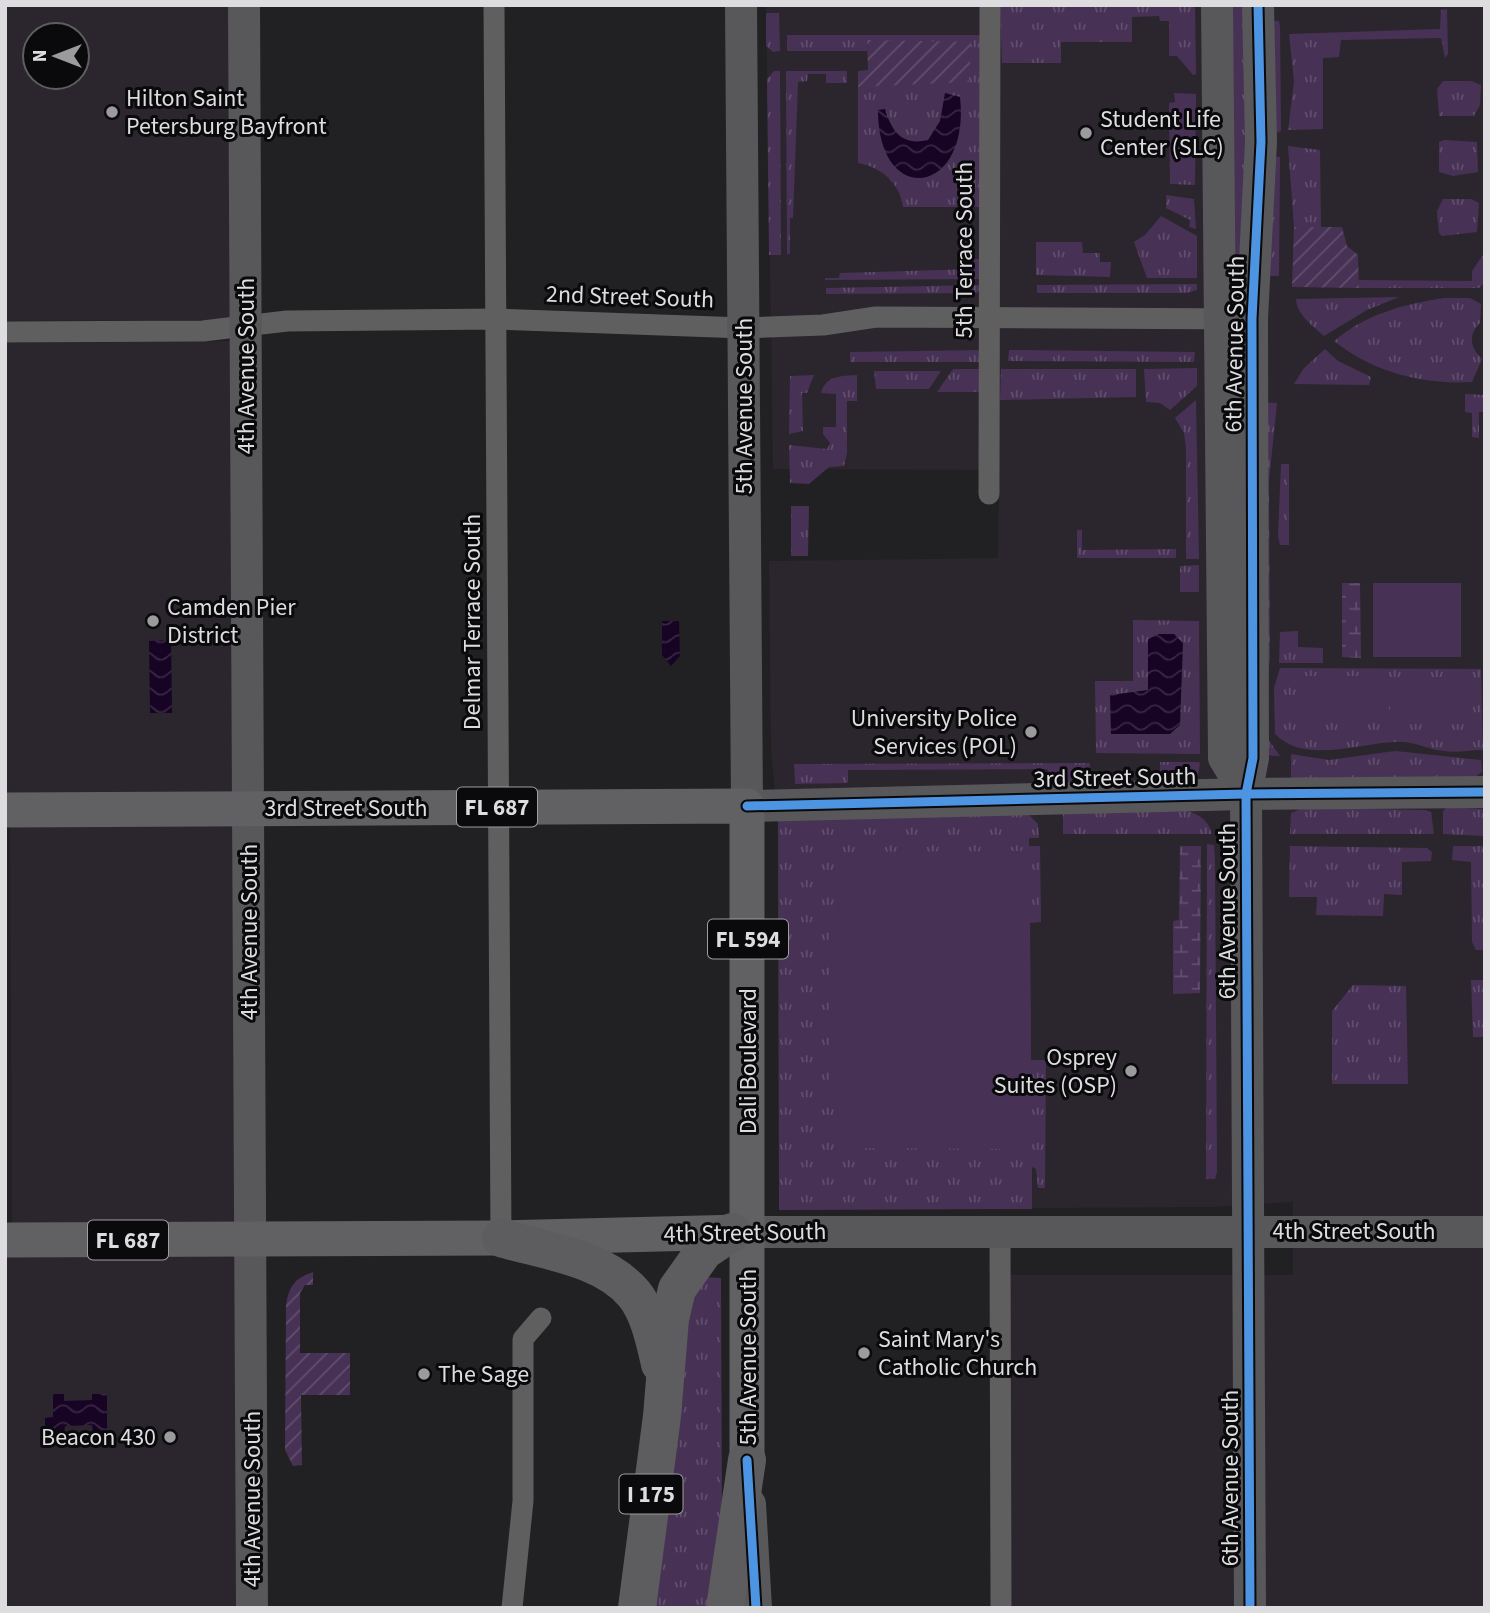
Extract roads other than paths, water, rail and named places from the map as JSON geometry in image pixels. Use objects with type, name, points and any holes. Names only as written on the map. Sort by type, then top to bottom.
[{"type":"highway","points":[[664,1380],[669,1352],[670,1319],[677,1289],[704,1251],[740,1232]]},
{"type":"highway","points":[[501,1238],[596,1266],[619,1279],[635,1296],[649,1325],[664,1380]]},
{"type":"highway","name":"I 175","points":[[637,1608],[662,1416],[664,1380]]},
{"type":"highway","points":[[725,1608],[747,1460]]},
{"type":"main road","name":"3rd Street South","points":[[5,810],[747,806]]},
{"type":"main road","name":"Dali Boulevard","points":[[740,1232],[747,806]]},
{"type":"main road","name":"4th Street South","points":[[5,1240],[501,1238],[740,1232]]},
{"type":"main road","name":"5th Avenue South","points":[[740,1232],[747,1460]]},
{"type":"street","name":"4th Avenue South","points":[[244,5],[252,1608]]},
{"type":"street","name":"Delmar Terrace South","points":[[494,5],[501,1238]]},
{"type":"street","name":"5th Avenue South","points":[[741,5],[747,806]]},
{"type":"street","name":"5th Terrace South","points":[[989,494],[990,5]]},
{"type":"street","name":"6th Avenue South","points":[[1217,5],[1224,758],[1246,794]]},
{"type":"street","name":"6th Avenue South","points":[[1250,1608],[1246,794],[1253,758],[1252,319],[1261,142],[1258,5]]},
{"type":"street","name":"2nd Street South","points":[[5,332],[203,331],[287,321],[497,319],[744,327],[823,325],[876,317],[1252,319]]},
{"type":"street","name":"3rd Street South","points":[[747,806],[1246,794],[1485,792]]},
{"type":"street","name":"4th Street South","points":[[740,1232],[1485,1232]]},
{"type":"street","points":[[1000,1232],[1001,1605]]},
{"type":"street","points":[[512,1608],[523,1501],[523,1339],[541,1318]]},
{"type":"street","name":"5th Avenue South","points":[[747,1460],[756,1608]]},
{"type":"water","points":[[945,93],[960,97],[960,130],[952,155],[939,171],[923,178],[907,175],[892,164],[882,142],[878,110],[885,109],[895,130],[905,139],[928,140],[940,121]]},
{"type":"water","points":[[662,621],[679,621],[680,656],[671,666],[662,655]]},
{"type":"water","points":[[1159,634],[1174,634],[1183,643],[1180,725],[1170,734],[1111,734],[1110,695],[1148,690],[1148,639]]},
{"type":"water","points":[[171,640],[172,713],[150,713],[149,641]]},
{"type":"water","points":[[53,1394],[64,1394],[64,1401],[92,1400],[92,1394],[107,1394],[107,1433],[93,1433],[92,1425],[65,1426],[64,1433],[45,1433],[45,1418],[53,1417]]},
{"type":"place","name":"Hilton Saint Petersburg Bayfront","points":[[112,112]]},
{"type":"place","name":"Student Life Center (SLC)","points":[[1086,133]]},
{"type":"place","name":"Camden Pier District","points":[[153,621]]},
{"type":"place","name":"University Police Services (POL)","points":[[1031,732]]},
{"type":"place","name":"Osprey Suites (OSP)","points":[[1131,1071]]},
{"type":"place","name":"Saint Mary's Catholic Church","points":[[864,1353]]},
{"type":"place","name":"The Sage","points":[[424,1374]]},
{"type":"place","name":"Beacon 430","points":[[170,1437]]}]
